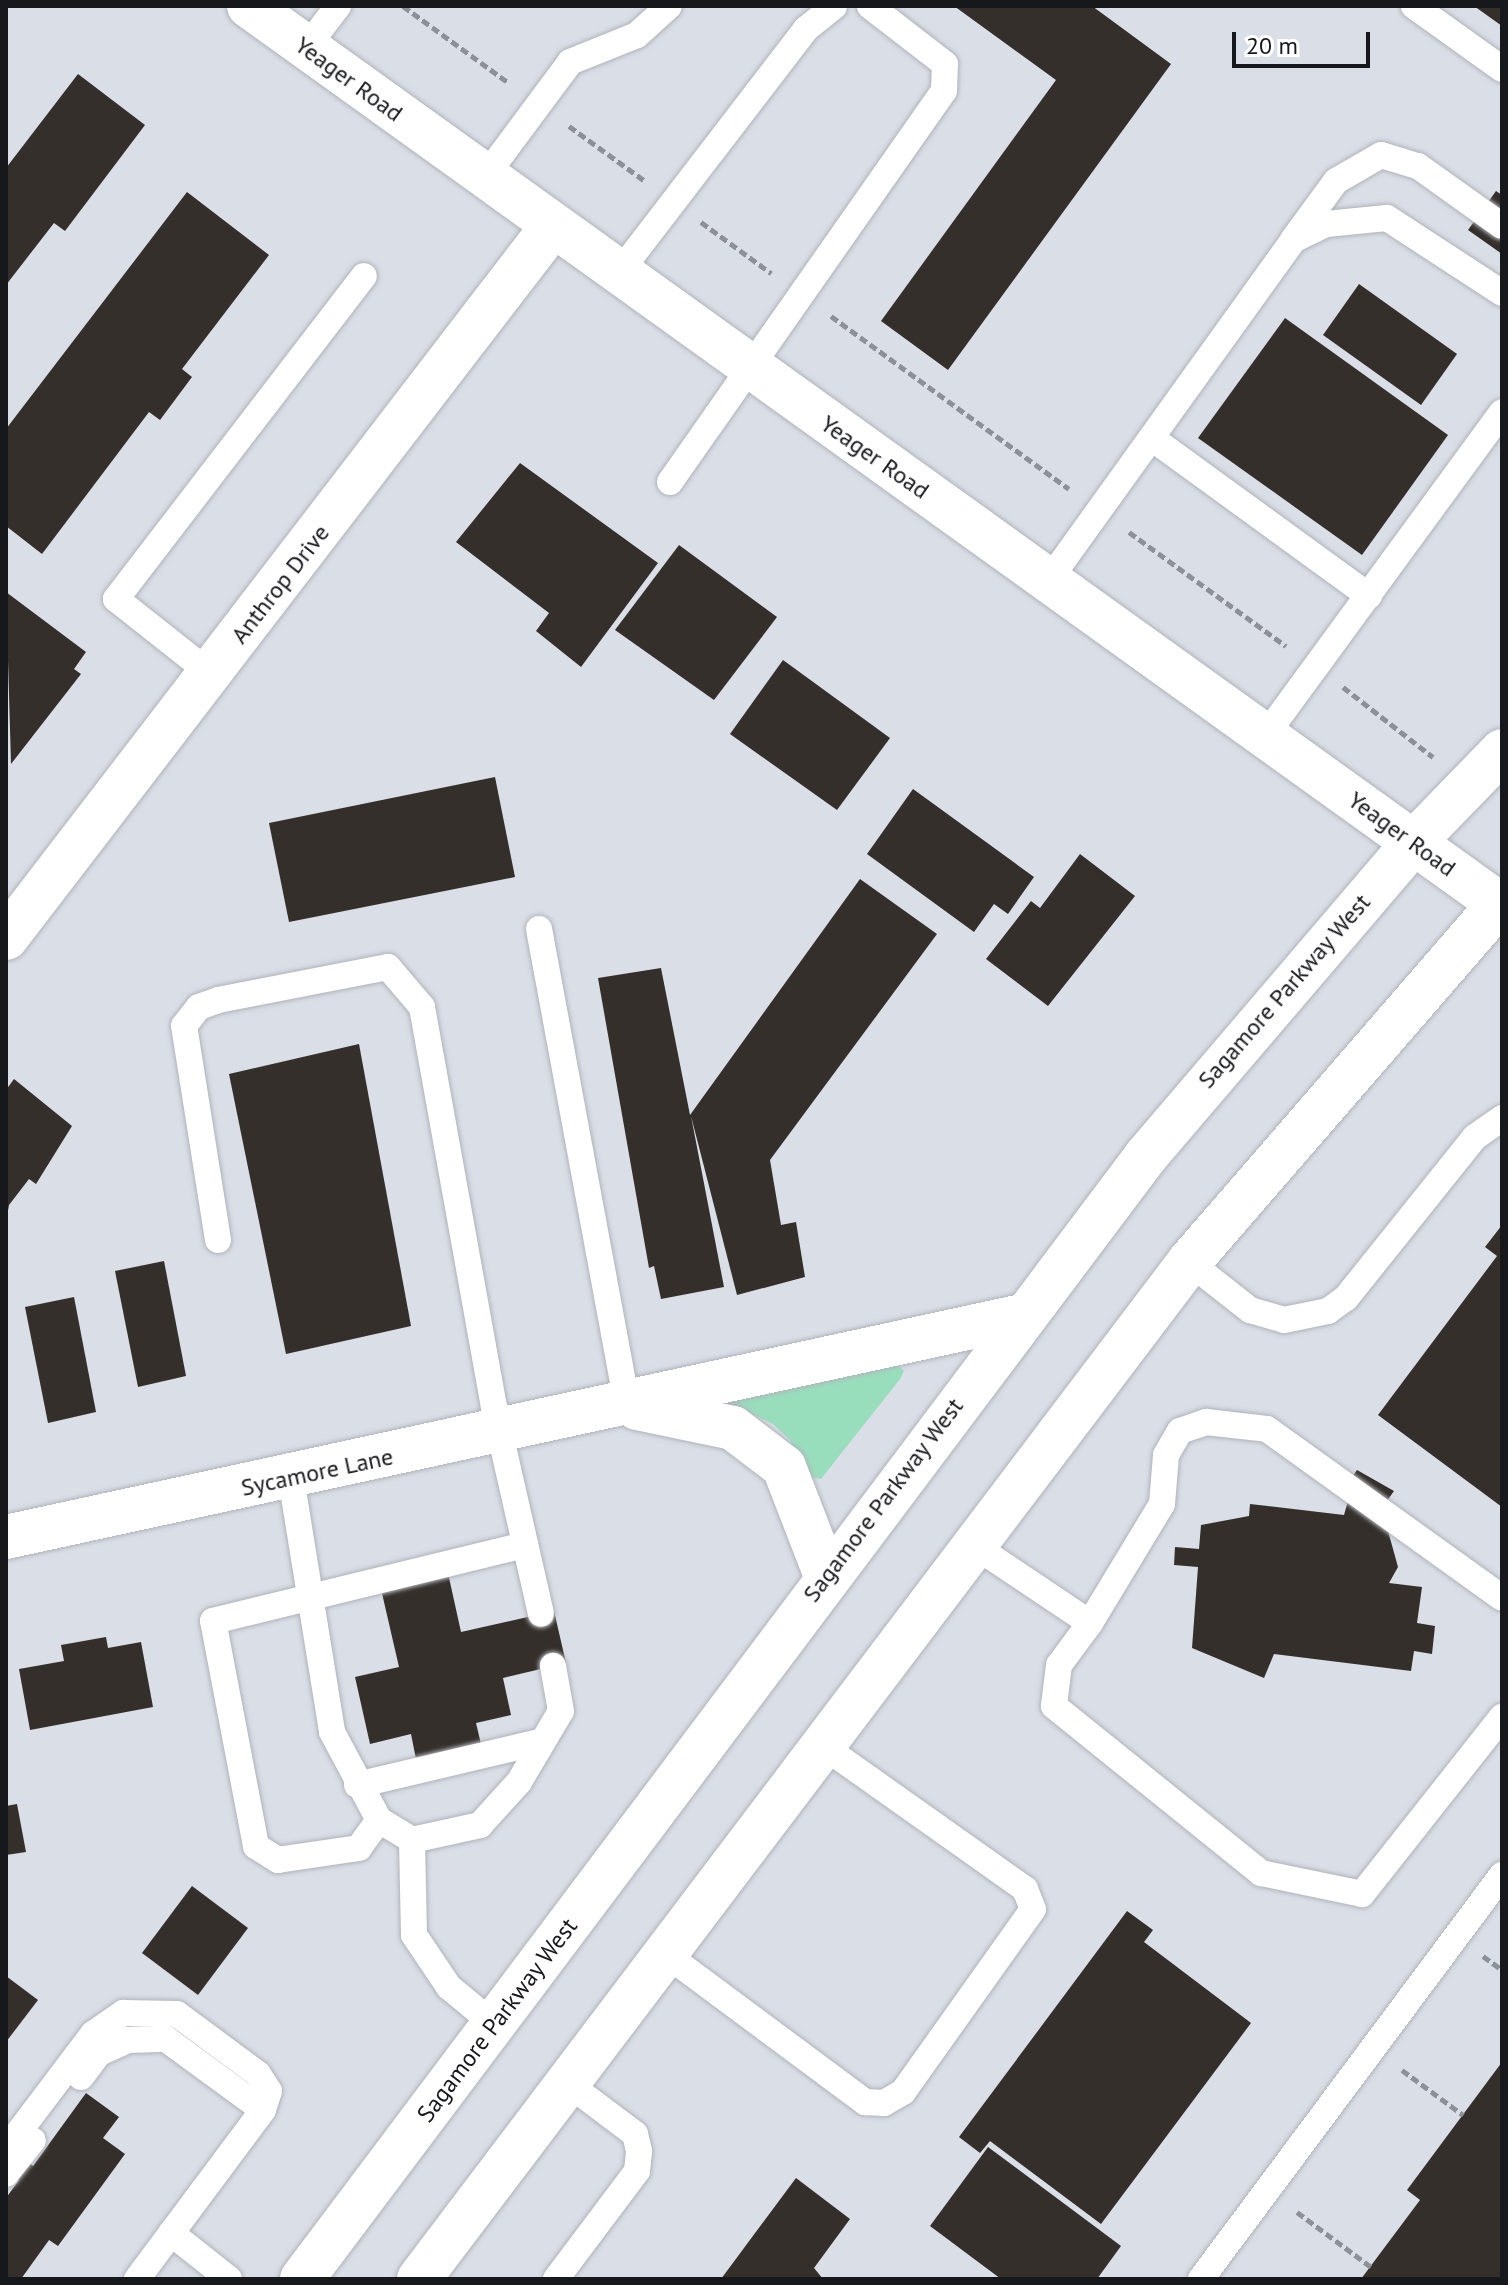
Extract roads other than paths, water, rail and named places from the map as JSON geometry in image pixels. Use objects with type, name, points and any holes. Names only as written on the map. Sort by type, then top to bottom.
[{"type":"main road","name":"Yeager Road","points":[[249,6],[551,228],[1501,904]]},
{"type":"main road","name":"Anthrop Drive","points":[[6,938],[551,228]]},
{"type":"main road","name":"Sagamore Parkway West","points":[[302,2279],[495,2025],[1022,1316],[1226,1056],[1413,843],[1502,751]]},
{"type":"main road","points":[[419,2279],[667,1955],[972,1544],[1189,1262],[1501,904]]},
{"type":"main road","name":"Sycamore Lane","points":[[6,1537],[500,1434],[1022,1316]]},
{"type":"main road","name":"Sycamore Lane","points":[[627,1406],[733,1428],[784,1467],[826,1576]]},
{"type":"lane","points":[[306,48],[338,6]]},
{"type":"lane","points":[[484,178],[570,62],[637,35],[669,6]]},
{"type":"lane","points":[[618,274],[806,29],[834,6]]},
{"type":"lane","points":[[670,482],[753,370],[797,292],[944,91],[945,64],[870,6]]},
{"type":"lane","points":[[1414,6],[1502,69]]},
{"type":"lane","points":[[1049,580],[1336,181],[1381,155],[1418,166],[1502,226]]},
{"type":"lane","points":[[1293,240],[1326,224],[1387,218],[1502,293]]},
{"type":"lane","points":[[211,674],[116,599],[364,276]]},
{"type":"lane","points":[[1265,736],[1502,412]]},
{"type":"lane","points":[[1153,439],[1369,596]]},
{"type":"lane","points":[[539,929],[627,1406]]},
{"type":"lane","points":[[218,1240],[184,1026],[199,1007],[218,1000],[388,967],[422,1007],[500,1434],[541,1614]]},
{"type":"lane","points":[[1189,1262],[1250,1310],[1284,1320],[1328,1311],[1346,1298],[1475,1137],[1502,1118]]},
{"type":"lane","points":[[1502,1598],[1267,1429],[1206,1422],[1180,1431],[1173,1443],[1162,1504],[1090,1623],[1059,1665],[1054,1706],[1238,1858],[1289,1882],[1362,1894],[1502,1717]]},
{"type":"lane","points":[[291,1478],[332,1732],[357,1785],[379,1820],[412,1840],[480,1825],[543,1741],[561,1711],[553,1666]]},
{"type":"lane","points":[[972,1544],[1090,1623]]},
{"type":"lane","points":[[379,1820],[359,1848],[278,1860],[256,1846],[213,1621],[310,1593],[525,1545]]},
{"type":"lane","points":[[357,1785],[543,1741]]},
{"type":"lane","points":[[667,1955],[865,2102],[884,2103],[903,2092],[1033,1909],[1025,1889],[823,1746]]},
{"type":"lane","points":[[412,1840],[414,1935],[449,1987],[495,2025]]},
{"type":"lane","points":[[1201,2279],[1502,1875]]},
{"type":"lane","points":[[6,2149],[93,2034],[123,2013],[177,2014],[258,2074],[266,2101]]},
{"type":"lane","points":[[6,2174],[99,2053],[128,2040],[166,2039],[266,2101]]},
{"type":"lane","points":[[556,2279],[637,2171],[639,2151],[635,2134],[567,2083]]},
{"type":"lane","points":[[137,2279],[266,2101]]},
{"type":"lane","points":[[171,2233],[229,2279]]}]
